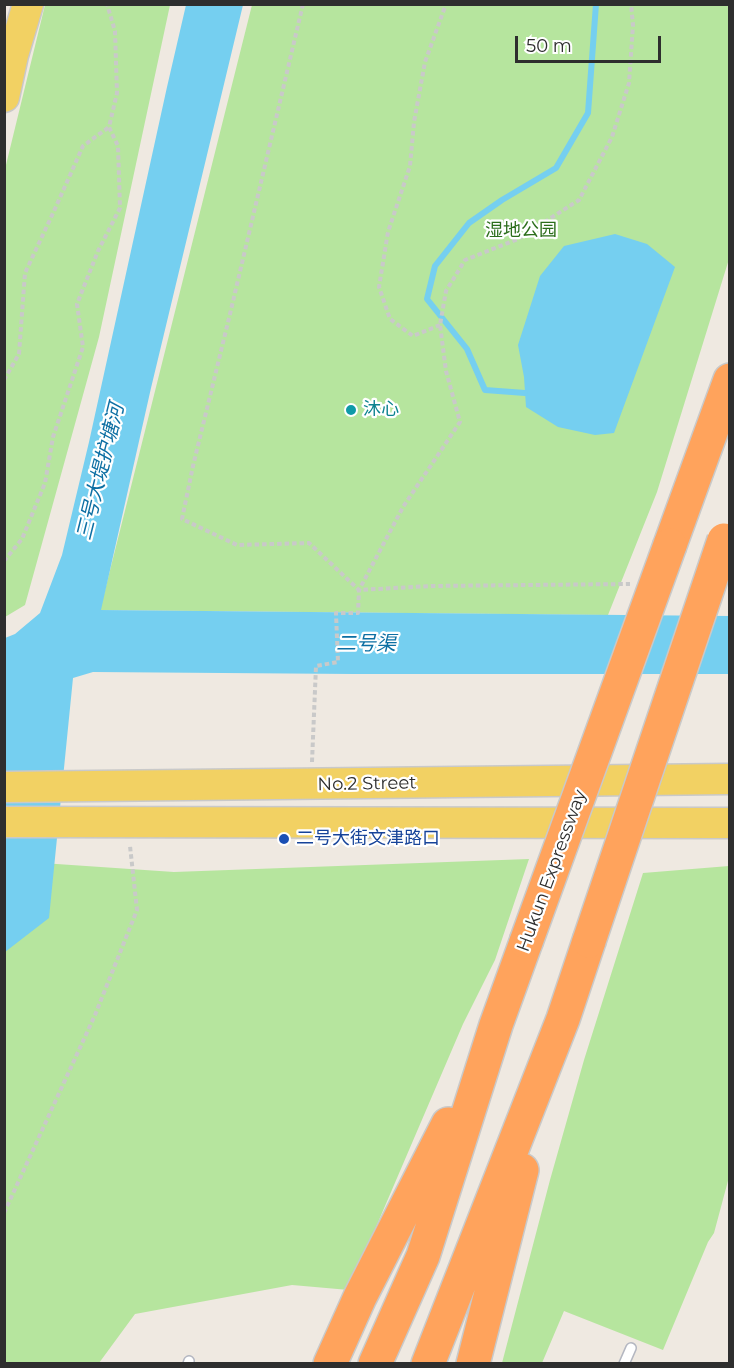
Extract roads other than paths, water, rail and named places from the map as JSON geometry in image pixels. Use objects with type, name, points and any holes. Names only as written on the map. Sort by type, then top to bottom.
[{"type":"highway","name":"Hukun Expressway","points":[[375,1364],[423,1256],[496,1025],[729,380]]},
{"type":"highway","points":[[428,1364],[563,1018],[727,531]]},
{"type":"highway","points":[[473,1364],[563,1018]]},
{"type":"highway","points":[[330,1364],[360,1297],[496,1025]]},
{"type":"main road","points":[[4,97],[9,54],[28,4]]},
{"type":"main road","name":"No.2 Street","points":[[4,787],[729,779]]},
{"type":"main road","name":"No.2 Street","points":[[4,822],[729,823]]},
{"type":"lane","points":[[624,1364],[631,1348]]},
{"type":"water","points":[[186,5],[243,5],[151,388],[101,610],[729,616],[729,674],[93,672],[73,678],[49,918],[5,952],[5,638],[15,634],[40,613],[62,555]]},
{"type":"water","points":[[615,234],[647,244],[675,267],[614,433],[595,435],[558,427],[526,407],[524,377],[518,345],[540,276],[564,246]]},
{"type":"waterway","points":[[525,393],[485,390],[467,349],[427,299],[435,266],[469,223],[502,200],[556,168],[588,113],[596,4]]},
{"type":"place","name":"沐心","points":[[351,410]]},
{"type":"place","name":"二号大街文津路口","points":[[284,839]]},
{"type":"park label","name":"湿地公园","points":[[521,231]]},
{"type":"water label","name":"三号大堤护塘河","points":[[101,472]]},
{"type":"water label","name":"二号渠","points":[[366,644]]}]
